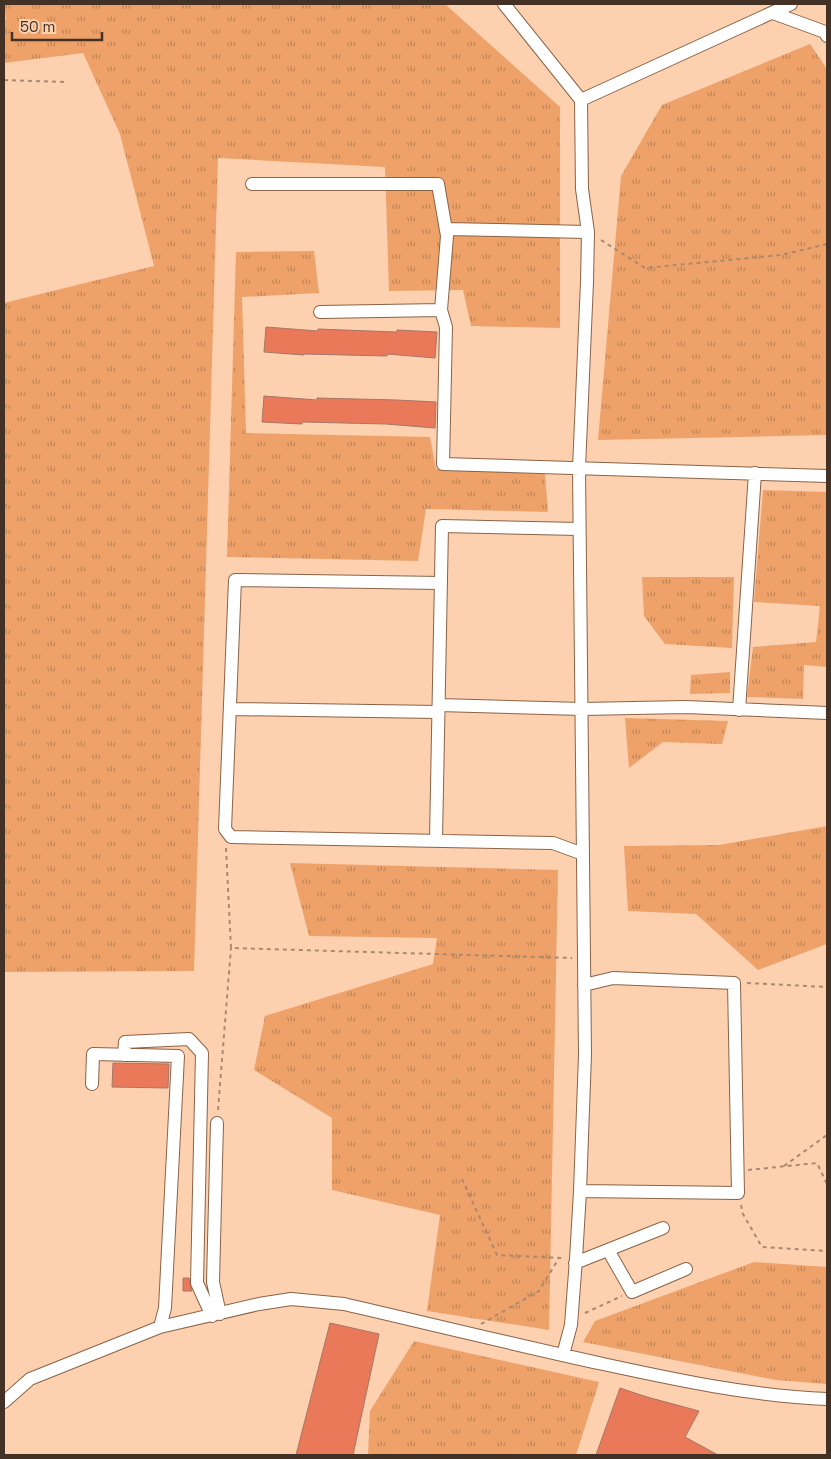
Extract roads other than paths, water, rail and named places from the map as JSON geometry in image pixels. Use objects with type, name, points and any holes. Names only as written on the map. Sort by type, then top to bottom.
[{"type":"street","points":[[504,4],[581,100],[582,189],[588,232],[579,468],[585,1054],[580,1191],[571,1319],[563,1355]]},
{"type":"street","points":[[581,100],[791,4]]},
{"type":"street","points":[[773,13],[825,32],[827,36]]},
{"type":"street","points":[[252,184],[438,184],[447,236],[440,310],[446,328],[443,464],[827,476]]},
{"type":"street","points":[[446,229],[588,232]]},
{"type":"street","points":[[320,312],[440,310]]},
{"type":"street","points":[[739,710],[755,473]]},
{"type":"street","points":[[436,839],[442,526],[580,529]]},
{"type":"street","points":[[441,583],[235,580],[224,829],[231,837],[436,839],[554,843],[583,854]]},
{"type":"street","points":[[230,709],[582,709],[686,707],[827,713]]},
{"type":"street","points":[[580,1191],[738,1193],[734,983],[613,978],[584,985]]},
{"type":"street","points":[[124,1055],[125,1042],[189,1038],[202,1053],[197,1283],[216,1315]]},
{"type":"street","points":[[92,1084],[93,1054],[178,1056],[165,1308],[160,1327]]},
{"type":"street","points":[[216,1315],[213,1282],[217,1123]]},
{"type":"street","points":[[575,1261],[663,1228]]},
{"type":"street","points":[[608,1250],[632,1292],[686,1269]]},
{"type":"street","points":[[4,1402],[30,1379],[160,1327],[259,1304],[291,1299],[344,1304],[669,1378],[798,1398],[827,1399]]}]
